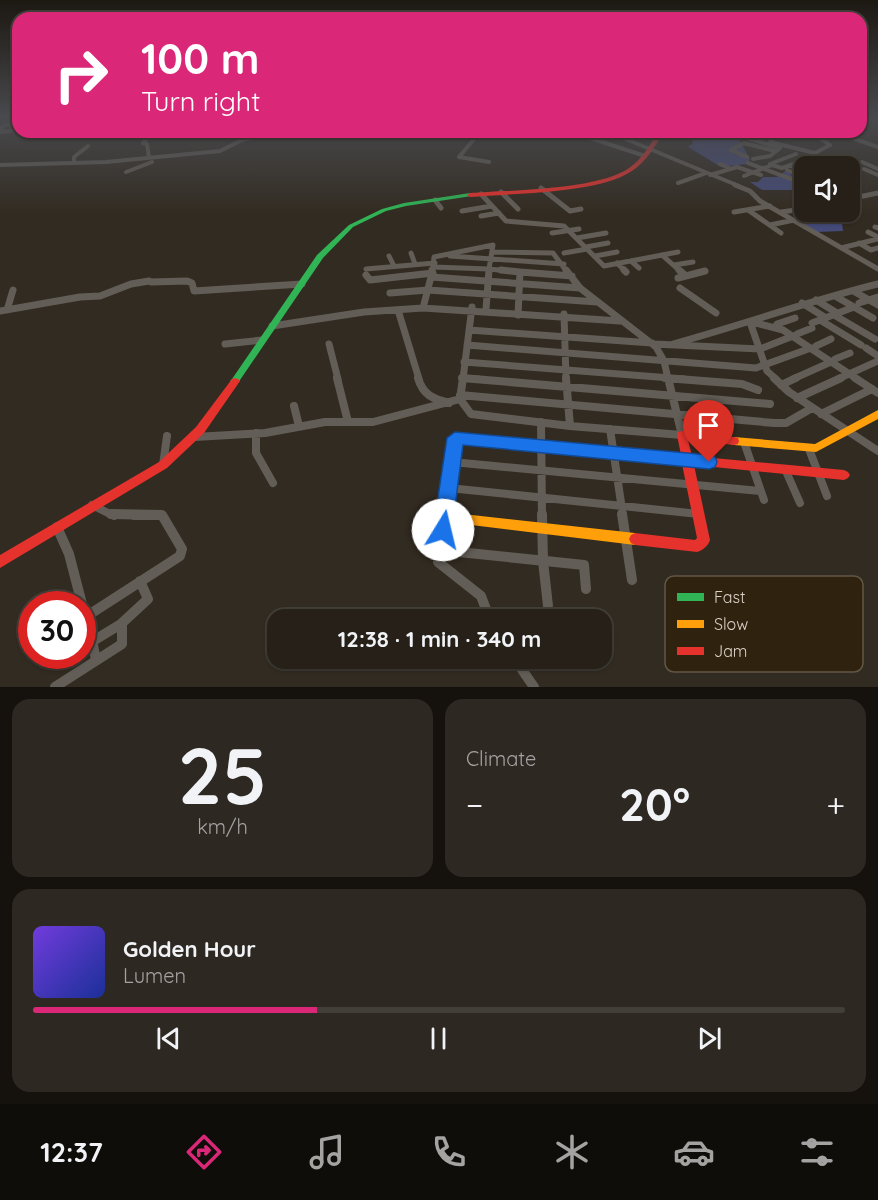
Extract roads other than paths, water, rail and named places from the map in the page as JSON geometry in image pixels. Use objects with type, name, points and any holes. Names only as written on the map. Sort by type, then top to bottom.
[{"type":"main road","points":[[0,562],[163,465],[195,437],[323,252],[348,227],[383,211],[438,204],[481,194],[616,177],[634,167],[650,150]]},
{"type":"main road","points":[[844,475],[818,471],[785,469],[687,460],[614,454],[455,438],[446,511],[451,518],[697,546],[704,540],[699,514],[687,460],[682,435],[809,449],[849,432],[878,414]]},
{"type":"street","points":[[74,163],[74,157],[83,150]]},
{"type":"street","points":[[148,150],[149,158]]},
{"type":"street","points":[[0,165],[149,158],[222,150]]},
{"type":"street","points":[[465,150],[459,157],[489,162]]},
{"type":"street","points":[[627,150],[645,156]]},
{"type":"street","points":[[656,150],[750,191],[794,220]]},
{"type":"street","points":[[730,150],[747,157]]},
{"type":"street","points":[[744,176],[794,155],[772,150]]},
{"type":"street","points":[[803,150],[815,153],[821,150]]},
{"type":"street","points":[[753,159],[770,156],[775,151]]},
{"type":"street","points":[[781,151],[784,159]]},
{"type":"street","points":[[126,172],[143,163],[154,161],[158,156]]},
{"type":"street","points":[[862,162],[876,172]]},
{"type":"street","points":[[748,164],[794,180],[802,177],[771,165],[762,163],[754,166]]},
{"type":"street","points":[[720,164],[731,169]]},
{"type":"street","points":[[786,169],[794,165]]},
{"type":"street","points":[[678,183],[740,167],[761,175]]},
{"type":"street","points":[[786,169],[794,169]]},
{"type":"street","points":[[864,169],[876,172]]},
{"type":"street","points":[[541,188],[570,211],[581,209]]},
{"type":"street","points":[[501,192],[518,209]]},
{"type":"street","points":[[860,197],[878,193]]},
{"type":"street","points":[[481,194],[506,220],[564,226],[604,266],[678,252]]},
{"type":"street","points":[[462,211],[492,206]]},
{"type":"street","points":[[734,212],[770,206]]},
{"type":"street","points":[[748,210],[781,233]]},
{"type":"street","points":[[781,212],[794,210]]},
{"type":"street","points":[[481,216],[499,213]]},
{"type":"street","points":[[770,225],[794,220]]},
{"type":"street","points":[[797,222],[878,269]]},
{"type":"street","points":[[552,233],[579,229]]},
{"type":"street","points":[[868,232],[878,238]]},
{"type":"street","points":[[577,238],[606,234]]},
{"type":"street","points":[[841,248],[878,238]]},
{"type":"street","points":[[564,253],[608,243]]},
{"type":"street","points":[[859,243],[871,250],[878,248]]},
{"type":"street","points":[[434,265],[489,244],[493,245],[487,281],[486,309]]},
{"type":"street","points":[[423,306],[434,265],[428,248]]},
{"type":"street","points":[[472,309],[460,397],[476,416],[682,435],[664,361],[653,344],[580,288],[572,276],[564,264],[549,252],[491,255],[434,265],[370,280],[366,272],[416,264],[434,265],[489,269],[572,276]]},
{"type":"street","points":[[594,256],[617,252]]},
{"type":"street","points":[[411,253],[416,264]]},
{"type":"street","points":[[491,255],[564,264]]},
{"type":"street","points":[[662,255],[686,276]]},
{"type":"street","points":[[389,256],[394,266]]},
{"type":"street","points":[[646,258],[654,266]]},
{"type":"street","points":[[631,261],[639,268]]},
{"type":"street","points":[[674,265],[693,262]]},
{"type":"street","points":[[617,263],[626,272]]},
{"type":"street","points":[[434,265],[487,281],[580,288]]},
{"type":"street","points":[[678,278],[705,271]]},
{"type":"street","points":[[518,313],[520,272]]},
{"type":"street","points":[[4,310],[80,297],[88,299],[105,297],[127,284],[150,281],[160,284],[183,280],[192,283],[194,291],[302,284]]},
{"type":"street","points":[[674,344],[753,321],[802,303],[878,284]]},
{"type":"street","points":[[680,288],[716,313]]},
{"type":"street","points":[[4,310],[13,290]]},
{"type":"street","points":[[390,293],[428,290],[597,302]]},
{"type":"street","points":[[855,291],[878,305]]},
{"type":"street","points":[[835,296],[876,315]]},
{"type":"street","points":[[469,330],[653,344],[760,349],[878,297]]},
{"type":"street","points":[[816,300],[875,339]]},
{"type":"street","points":[[802,303],[817,322],[878,356]]},
{"type":"street","points":[[274,324],[423,306]]},
{"type":"street","points":[[274,324],[351,310],[423,306],[620,320]]},
{"type":"street","points":[[472,309],[518,313]]},
{"type":"street","points":[[398,310],[422,390],[434,399],[449,403]]},
{"type":"street","points":[[563,316],[570,426]]},
{"type":"street","points":[[754,333],[795,318]]},
{"type":"street","points":[[753,321],[775,325],[795,335],[876,388]]},
{"type":"street","points":[[753,321],[754,333],[765,367],[781,385],[797,398],[877,449]]},
{"type":"street","points":[[753,321],[777,327],[795,335]]},
{"type":"street","points":[[467,345],[765,367],[831,339]]},
{"type":"street","points":[[225,344],[262,340]]},
{"type":"street","points":[[328,344],[348,422]]},
{"type":"street","points":[[781,385],[850,353]]},
{"type":"street","points":[[464,362],[742,384],[758,390]]},
{"type":"street","points":[[797,398],[878,362]]},
{"type":"street","points":[[462,378],[770,404]]},
{"type":"street","points":[[821,414],[876,388]]},
{"type":"street","points":[[195,437],[256,433],[299,426],[373,422],[449,403],[460,397],[786,423],[812,408]]},
{"type":"street","points":[[294,406],[299,426]]},
{"type":"street","points":[[542,422],[543,561],[548,606]]},
{"type":"street","points":[[610,429],[632,580]]},
{"type":"street","points":[[256,433],[256,453],[273,483]]},
{"type":"street","points":[[163,465],[164,443],[167,436]]},
{"type":"street","points":[[452,462],[542,469],[762,496],[744,442]]},
{"type":"street","points":[[809,449],[827,496]]},
{"type":"street","points":[[785,469],[800,503]]},
{"type":"street","points":[[449,488],[542,497],[621,508],[699,514]]},
{"type":"street","points":[[92,506],[115,516],[162,515],[180,545],[181,552],[140,582],[96,603]]},
{"type":"street","points":[[446,511],[438,562],[481,596],[486,609]]},
{"type":"street","points":[[57,526],[71,560],[79,591]]},
{"type":"street","points":[[439,550],[584,565],[586,589]]},
{"type":"street","points":[[96,639],[121,624],[147,601],[140,582]]},
{"type":"street","points":[[96,660],[124,642],[121,624]]},
{"type":"street","points":[[55,687],[82,669]]},
{"type":"street","points":[[522,669],[534,687]]}]
